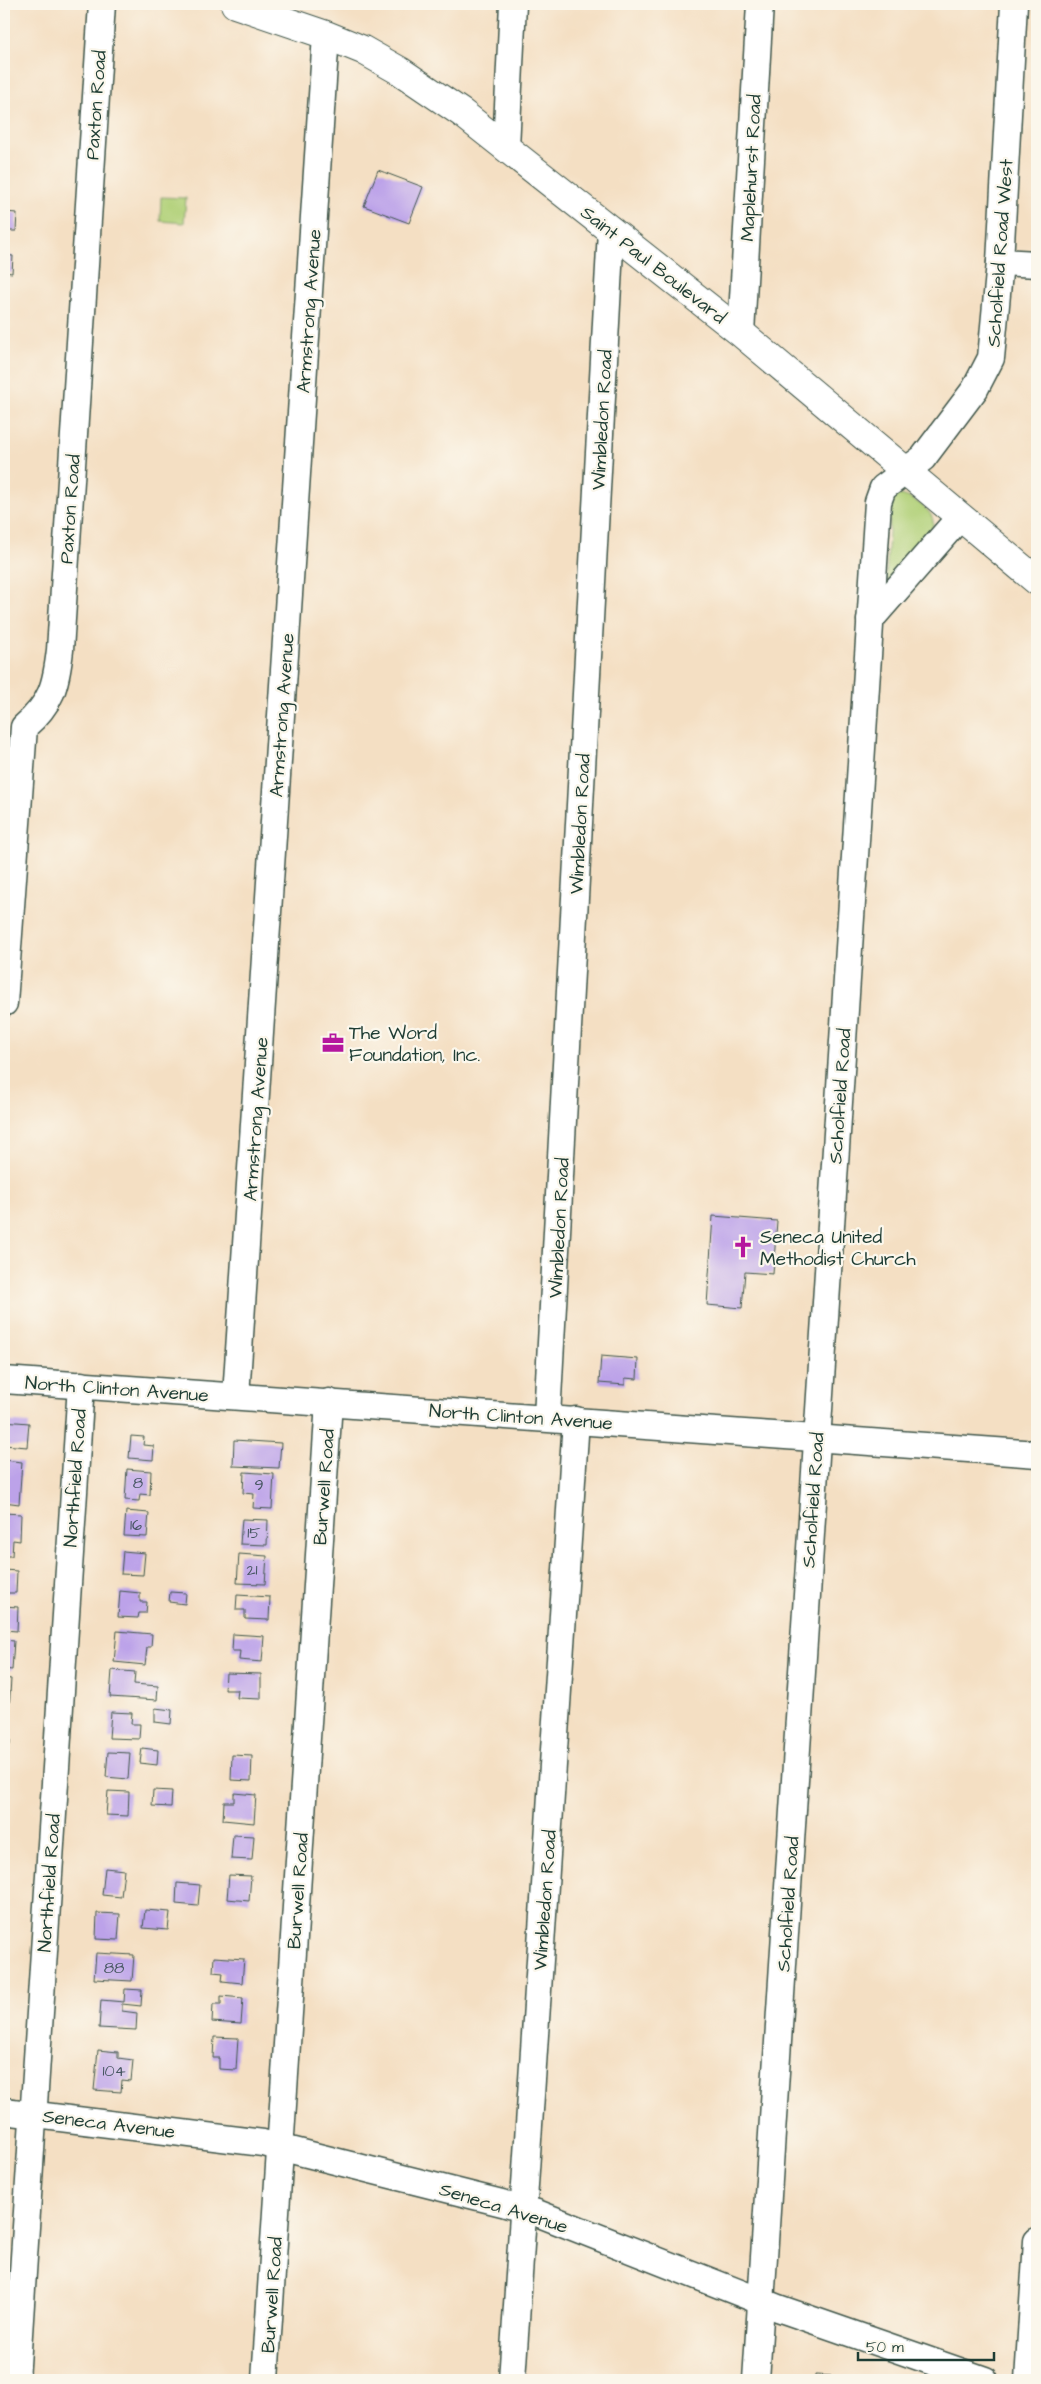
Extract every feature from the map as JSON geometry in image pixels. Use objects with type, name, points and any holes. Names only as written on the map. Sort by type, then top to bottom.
[{"type":"main road","name":"Saint Paul Boulevard","points":[[235,4],[274,10],[363,50],[400,71],[462,113],[741,333],[1037,581]]},
{"type":"street","name":"Paxton Road","points":[[4,1003],[14,726],[47,703],[58,672],[102,4]]},
{"type":"street","points":[[506,147],[513,4]]},
{"type":"street","name":"Maplehurst Road","points":[[741,333],[760,4]]},
{"type":"street","name":"Scholfield Road West","points":[[905,471],[924,458],[984,375],[992,358],[1000,262],[1014,4]]},
{"type":"street","name":"Armstrong Avenue","points":[[236,1396],[326,35]]},
{"type":"street","name":"Wimbledon Road","points":[[548,1417],[611,230]]},
{"type":"street","points":[[1000,262],[1037,264]]},
{"type":"street","name":"Scholfield Road","points":[[756,2380],[878,502],[883,488],[905,471]]},
{"type":"street","points":[[870,620],[960,517]]},
{"type":"street","name":"North Clinton Avenue","points":[[4,1380],[548,1417],[1037,1454]]},
{"type":"street","name":"Northfield Road","points":[[16,2380],[80,1385]]},
{"type":"street","name":"Burwell Road","points":[[265,2380],[329,1402]]},
{"type":"street","name":"Wimbledon Road","points":[[512,2380],[576,1420]]},
{"type":"street","name":"Seneca Avenue","points":[[4,2111],[281,2147],[524,2209],[761,2301],[985,2380]]},
{"type":"street","points":[[1028,2380],[1037,2241]]},
{"type":"green space","points":[[161,197],[186,198],[184,223],[160,221]]},
{"type":"green space","points":[[900,495],[915,501],[925,508],[932,516],[933,523],[931,532],[889,581],[886,580],[891,501],[895,496]]},
{"type":"building","points":[[378,170],[423,187],[409,223],[364,206]]},
{"type":"building","points":[[4,212],[17,213],[16,231],[4,231]]},
{"type":"building","points":[[4,255],[13,256],[12,273],[4,272]]},
{"type":"building","name":"Seneca United Methodist Church","points":[[713,1216],[777,1221],[773,1274],[745,1272],[742,1308],[707,1305]]},
{"type":"building","points":[[601,1356],[638,1359],[637,1379],[625,1378],[625,1385],[599,1383]]},
{"type":"building","points":[[4,1421],[29,1423],[27,1447],[4,1445]]},
{"type":"building","points":[[131,1436],[144,1437],[143,1445],[154,1446],[153,1460],[129,1458]]},
{"type":"building","points":[[234,1440],[281,1443],[279,1468],[233,1466]]},
{"type":"building","points":[[4,1460],[22,1462],[19,1504],[4,1502]]},
{"type":"building","points":[[127,1469],[151,1471],[150,1495],[140,1494],[139,1501],[125,1500]]},
{"type":"building","points":[[244,1472],[274,1474],[272,1509],[253,1508],[254,1494],[243,1493]]},
{"type":"building","points":[[126,1511],[149,1513],[147,1537],[124,1536]]},
{"type":"building","points":[[4,1513],[21,1514],[20,1541],[13,1540],[12,1556],[4,1556]]},
{"type":"building","points":[[242,1519],[268,1520],[267,1545],[240,1544]]},
{"type":"building","points":[[123,1551],[145,1553],[143,1575],[121,1574]]},
{"type":"building","points":[[239,1554],[267,1556],[265,1584],[237,1583]]},
{"type":"building","points":[[4,1570],[17,1571],[16,1593],[4,1593]]},
{"type":"building","points":[[120,1591],[140,1593],[140,1602],[147,1602],[146,1613],[139,1613],[138,1618],[118,1617]]},
{"type":"building","points":[[170,1592],[186,1593],[185,1604],[169,1602]]},
{"type":"building","points":[[237,1595],[270,1597],[269,1620],[245,1619],[245,1610],[236,1610]]},
{"type":"building","points":[[4,1606],[18,1607],[17,1631],[4,1630]]},
{"type":"building","points":[[117,1631],[152,1634],[151,1647],[147,1647],[145,1665],[114,1662]]},
{"type":"building","points":[[233,1634],[264,1636],[262,1662],[239,1660],[240,1651],[232,1651]]},
{"type":"building","points":[[4,1640],[14,1641],[12,1670],[4,1669]]},
{"type":"building","points":[[112,1670],[135,1672],[134,1684],[158,1686],[157,1700],[110,1697]]},
{"type":"building","points":[[226,1673],[261,1674],[261,1699],[237,1698],[238,1690],[225,1690]]},
{"type":"building","points":[[4,1678],[11,1679],[9,1709],[4,1708]]},
{"type":"building","points":[[155,1708],[172,1710],[171,1724],[155,1722]]},
{"type":"building","points":[[111,1712],[132,1713],[131,1724],[140,1724],[139,1739],[109,1738]]},
{"type":"building","points":[[4,1715],[11,1716],[10,1745],[4,1745]]},
{"type":"building","points":[[142,1748],[158,1750],[157,1765],[140,1763]]},
{"type":"building","points":[[108,1752],[130,1753],[128,1779],[106,1777]]},
{"type":"building","points":[[232,1755],[252,1756],[251,1781],[231,1780]]},
{"type":"building","points":[[153,1790],[172,1791],[171,1807],[152,1806]]},
{"type":"building","points":[[108,1791],[129,1792],[128,1816],[106,1815]]},
{"type":"building","points":[[234,1793],[256,1795],[254,1823],[223,1820],[224,1802],[234,1802]]},
{"type":"building","points":[[233,1835],[254,1836],[252,1860],[231,1859]]},
{"type":"building","points":[[105,1868],[124,1870],[121,1897],[102,1895]]},
{"type":"building","points":[[229,1875],[251,1876],[249,1901],[227,1899]]},
{"type":"building","points":[[177,1883],[200,1885],[198,1906],[176,1904]]},
{"type":"building","points":[[145,1910],[170,1912],[168,1930],[143,1928]]},
{"type":"building","points":[[97,1913],[120,1914],[118,1940],[96,1939]]},
{"type":"building","points":[[96,1953],[134,1955],[132,1981],[94,1979]]},
{"type":"building","points":[[214,1957],[244,1959],[242,1983],[222,1981],[223,1973],[213,1972]]},
{"type":"building","points":[[125,1989],[142,1990],[141,2006],[122,2004],[122,2011],[137,2013],[136,2030],[99,2028],[101,2000],[124,2002]]},
{"type":"building","points":[[221,1996],[243,1998],[241,2024],[212,2022],[213,2004],[221,2004]]},
{"type":"building","points":[[214,2037],[238,2038],[236,2070],[219,2069],[219,2058],[213,2058]]},
{"type":"building","points":[[98,2050],[118,2052],[118,2058],[133,2060],[131,2081],[122,2080],[121,2092],[94,2090]]},
{"type":"building","points":[[815,2375],[836,2376],[836,2380],[815,2380]]},
{"type":"place","name":"The Word Foundation, Inc.","points":[[333,1043]]},
{"type":"place","name":"Seneca United Methodist Church","points":[[743,1247]]}]
